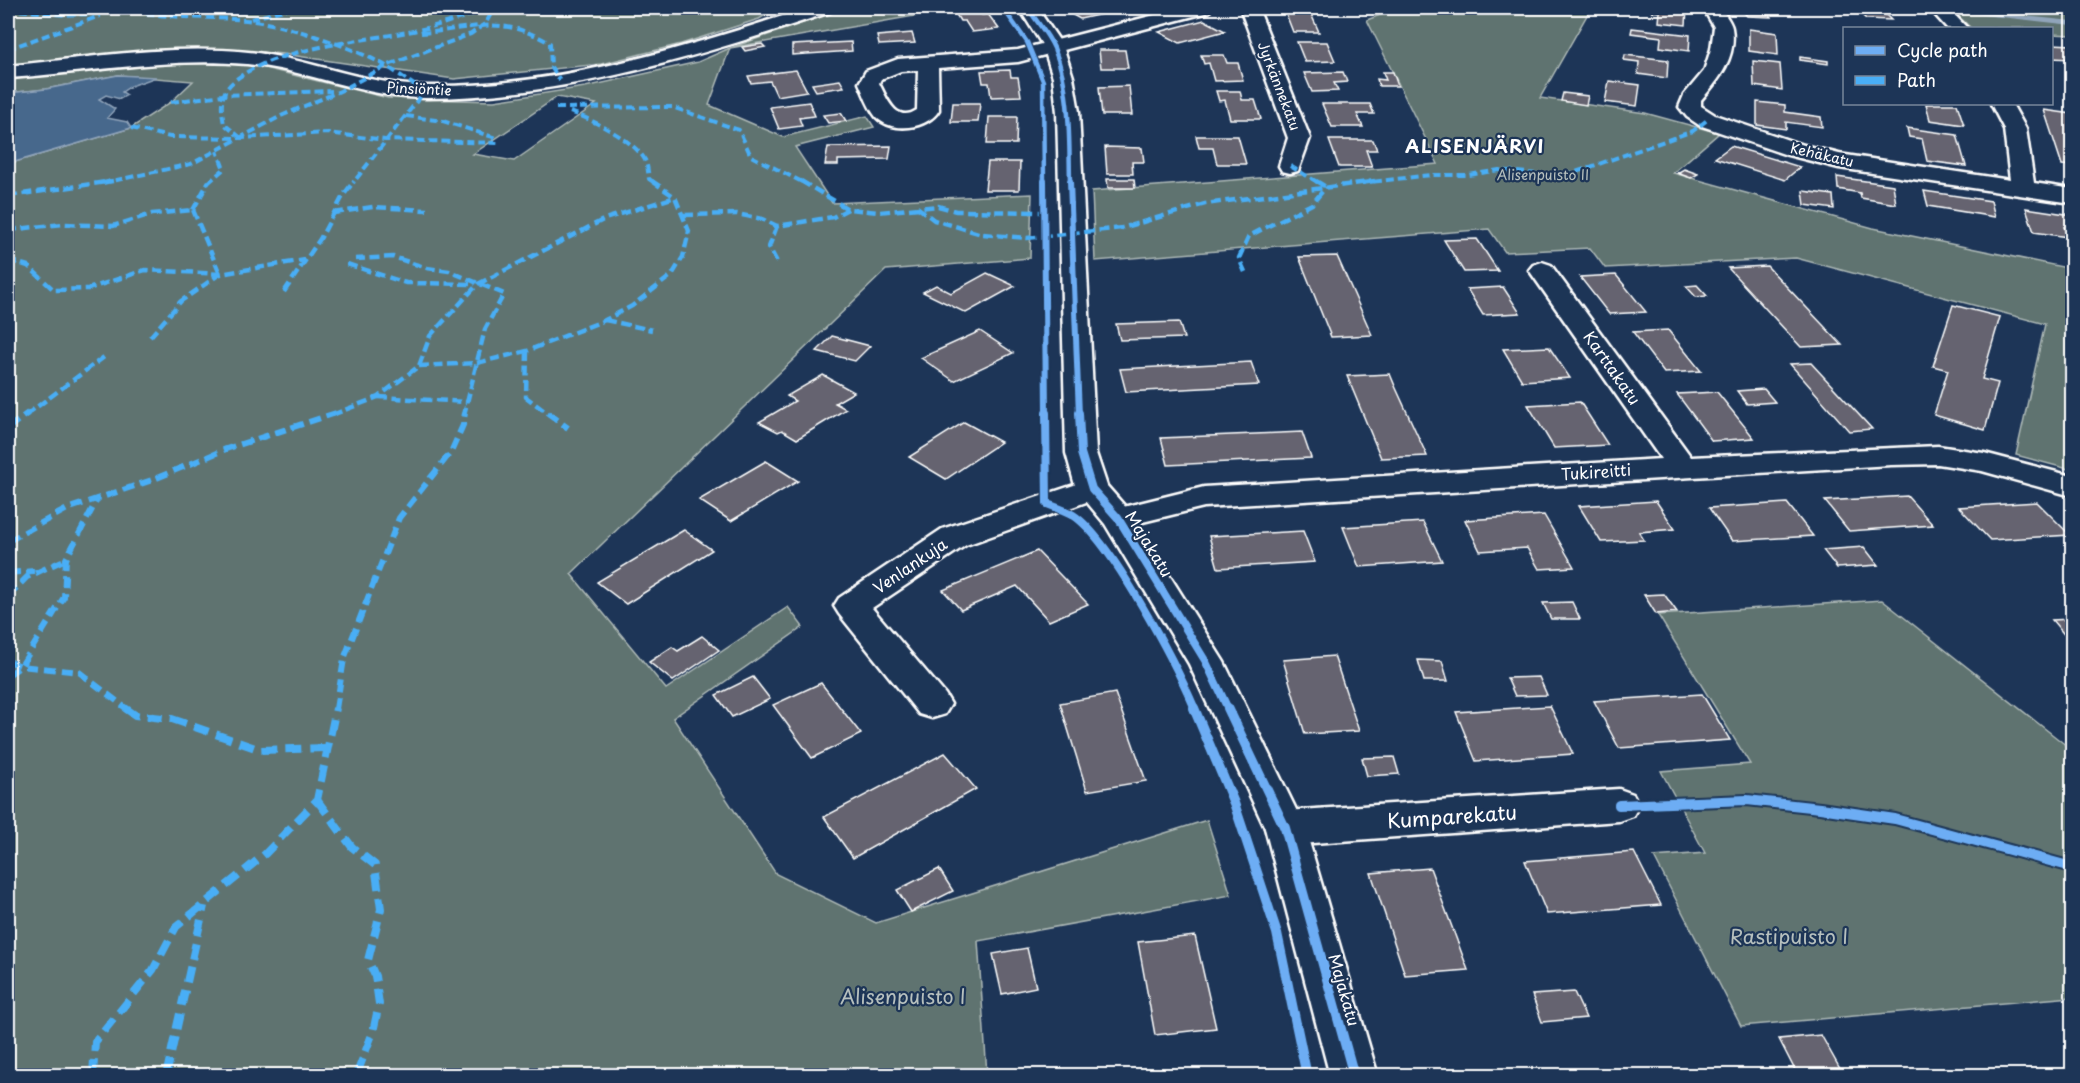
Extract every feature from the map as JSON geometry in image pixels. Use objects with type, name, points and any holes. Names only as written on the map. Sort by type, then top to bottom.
[{"type":"street","name":"Pinsiöntie","points":[[8,72],[206,55],[250,58],[375,86],[424,92],[471,90],[578,77],[702,48],[824,8]]},
{"type":"street","name":"Majakatu","points":[[1028,8],[1053,46],[1063,77],[1068,112],[1081,453],[1092,489],[1118,518],[1206,662],[1285,828],[1354,1076]]},
{"type":"street","points":[[927,63],[1018,56],[1202,8]]},
{"type":"street","name":"Jyrkännekatu","points":[[1250,8],[1299,138],[1290,166]]},
{"type":"street","name":"Kehäkatu","points":[[1712,8],[1723,27],[1721,49],[1714,73],[1691,99],[1690,107],[1695,112],[1727,127],[1839,161],[2073,196]]},
{"type":"street","points":[[1938,8],[1956,27]]},
{"type":"street","points":[[2003,105],[2015,129],[2023,188]]},
{"type":"street","name":"Karttakatu","points":[[1542,270],[1682,467]]},
{"type":"street","name":"Tukireitti","points":[[1118,518],[1204,497],[1682,467],[1938,455],[1984,462],[2073,486]]},
{"type":"street","name":"Venlankuja","points":[[932,704],[851,606],[954,537],[1092,489]]},
{"type":"street","name":"Kumparekatu","points":[[1285,828],[1619,805]]},
{"type":"green space","points":[[8,8],[778,8],[759,19],[681,44],[601,64],[454,79],[283,54],[227,49],[156,51],[8,68]]},
{"type":"green space","points":[[847,8],[960,8],[730,48]]},
{"type":"green space","name":"Alisenpuisto II","points":[[1398,8],[1591,8],[1540,98],[1645,113],[1719,133],[1673,173],[1873,228],[2072,269],[2072,470],[2016,455],[2045,324],[1796,258],[1605,268],[1590,248],[1505,252],[1489,229],[1095,261],[1092,191],[1438,164],[1367,20]]},
{"type":"green space","points":[[1950,8],[2072,8],[2072,35],[2053,34],[2053,27],[1970,27]]},
{"type":"green space","name":"Alisenpuisto I","points":[[730,48],[709,105],[783,137],[867,116],[874,127],[795,147],[832,203],[1032,194],[1030,258],[886,270],[571,574],[666,689],[788,607],[803,627],[673,718],[776,874],[876,923],[1207,820],[1231,895],[978,941],[987,1075],[8,1076],[8,164],[131,128],[171,102],[193,81],[118,75],[46,89],[8,93],[8,76],[145,62],[212,61],[252,65],[388,98],[494,101],[585,87],[698,62]],"holes":[[[557,97],[596,104],[514,161],[473,154]]]},
{"type":"green space","name":"Rastipuisto I","points":[[1882,600],[2072,750],[2072,997],[1741,1026],[1654,857],[1705,853],[1661,771],[1750,764],[1658,615]]},
{"type":"water","points":[[118,75],[156,77],[131,86],[122,92],[127,95],[120,99],[106,95],[99,99],[115,109],[107,118],[127,122],[131,128],[8,164],[8,93],[46,89]]},
{"type":"building","points":[[1060,8],[1130,8],[1080,19]]},
{"type":"building","points":[[1652,8],[1687,9],[1686,25],[1659,22],[1660,12],[1651,11]]},
{"type":"building","points":[[1740,8],[1796,8],[1798,10],[1765,9],[1771,17],[1747,16]]},
{"type":"building","points":[[1855,8],[1904,8],[1910,13],[1883,12],[1891,20],[1866,19]]},
{"type":"building","points":[[979,9],[982,15],[988,14],[999,29],[972,32],[965,21],[960,21],[954,11]]},
{"type":"building","points":[[1286,14],[1311,14],[1319,32],[1293,32]]},
{"type":"building","points":[[1204,20],[1225,31],[1180,43],[1159,32]]},
{"type":"building","points":[[1632,28],[1690,35],[1689,51],[1660,47],[1661,37],[1631,33]]},
{"type":"building","points":[[1749,29],[1777,33],[1778,55],[1749,51]]},
{"type":"building","points":[[912,33],[915,43],[879,45],[877,36]]},
{"type":"building","points":[[851,42],[852,51],[792,55],[792,45]]},
{"type":"building","points":[[1297,42],[1327,42],[1335,61],[1305,62]]},
{"type":"building","points":[[762,44],[765,47],[745,51],[742,47]]},
{"type":"building","points":[[2053,44],[2072,45],[2072,59],[2053,58]]},
{"type":"building","points":[[1099,50],[1125,50],[1128,68],[1101,68]]},
{"type":"building","points":[[1201,55],[1224,55],[1227,63],[1238,63],[1243,80],[1214,81],[1209,63],[1204,64]]},
{"type":"building","points":[[1625,55],[1668,60],[1667,78],[1638,74],[1639,62],[1624,60]]},
{"type":"building","points":[[1800,57],[1828,61],[1828,64],[1800,60]]},
{"type":"building","points":[[1753,61],[1780,64],[1782,90],[1754,86]]},
{"type":"building","points":[[796,70],[807,91],[777,96],[770,81],[751,83],[748,76]]},
{"type":"building","points":[[1010,70],[1011,77],[1018,77],[1021,96],[991,97],[989,83],[983,83],[981,71]]},
{"type":"building","points":[[1343,72],[1347,82],[1334,83],[1338,91],[1312,92],[1304,73]]},
{"type":"building","points":[[1383,72],[1393,72],[1398,86],[1379,86],[1377,79],[1386,80]]},
{"type":"building","points":[[840,80],[844,87],[816,91],[812,84]]},
{"type":"building","points":[[1609,81],[1640,85],[1637,106],[1605,102]]},
{"type":"building","points":[[1129,86],[1132,115],[1102,115],[1099,87]]},
{"type":"building","points":[[1216,91],[1240,91],[1242,100],[1255,100],[1261,119],[1230,119],[1225,100],[1219,101]]},
{"type":"building","points":[[1563,93],[1588,96],[1586,105],[1561,101]]},
{"type":"building","points":[[809,102],[815,116],[799,118],[802,126],[779,129],[770,107]]},
{"type":"building","points":[[1757,102],[1785,105],[1785,112],[1821,117],[1822,127],[1786,122],[1786,129],[1757,125]]},
{"type":"building","points":[[953,103],[980,103],[978,122],[951,122]]},
{"type":"building","points":[[1322,104],[1370,104],[1374,114],[1357,114],[1363,127],[1332,127]]},
{"type":"building","points":[[1926,105],[1957,105],[1964,125],[1930,120]]},
{"type":"building","points":[[2044,110],[2072,114],[2072,166],[2062,165]]},
{"type":"building","points":[[841,113],[846,121],[828,123],[823,115]]},
{"type":"building","points":[[989,117],[1017,117],[1016,144],[987,144]]},
{"type":"building","points":[[1907,128],[1957,135],[1966,166],[1927,161],[1922,139],[1909,137]]},
{"type":"building","points":[[1196,136],[1238,136],[1246,164],[1217,164],[1213,148],[1199,148]]},
{"type":"building","points":[[1329,140],[1373,140],[1377,150],[1366,150],[1372,167],[1339,167]]},
{"type":"building","points":[[891,146],[889,159],[838,160],[838,165],[825,165],[828,147]]},
{"type":"building","points":[[1731,146],[1800,167],[1785,180],[1715,158]]},
{"type":"building","points":[[1105,147],[1142,148],[1144,162],[1132,162],[1133,174],[1107,174]]},
{"type":"building","points":[[988,162],[1020,162],[1019,190],[985,190]]},
{"type":"building","points":[[1684,169],[1698,174],[1691,178],[1677,173]]},
{"type":"building","points":[[1837,177],[1893,185],[1896,204],[1861,198],[1860,193],[1838,189]]},
{"type":"building","points":[[1107,179],[1134,179],[1135,188],[1108,188]]},
{"type":"building","points":[[1803,191],[1833,195],[1834,209],[1805,205]]},
{"type":"building","points":[[1924,191],[1991,201],[1995,217],[1928,206]]},
{"type":"building","points":[[2026,208],[2072,215],[2072,228],[2064,227],[2068,237],[2034,232]]},
{"type":"building","points":[[1477,239],[1498,271],[1464,272],[1444,240]]},
{"type":"building","points":[[1337,256],[1372,335],[1331,337],[1299,257]]},
{"type":"building","points":[[1767,266],[1842,345],[1801,347],[1728,268]]},
{"type":"building","points":[[987,273],[1015,286],[966,313],[923,292],[936,285],[951,293]]},
{"type":"building","points":[[1616,275],[1646,312],[1609,314],[1580,277]]},
{"type":"building","points":[[1697,285],[1707,296],[1696,297],[1686,286]]},
{"type":"building","points":[[1503,287],[1520,313],[1483,315],[1467,289]]},
{"type":"building","points":[[1953,305],[2000,317],[1982,379],[1998,383],[1985,430],[1934,415],[1948,370],[1933,366]]},
{"type":"building","points":[[1179,322],[1184,338],[1120,340],[1116,324]]},
{"type":"building","points":[[1668,330],[1701,371],[1664,373],[1633,332]]},
{"type":"building","points":[[980,331],[1013,353],[954,381],[921,358]]},
{"type":"building","points":[[832,336],[870,346],[855,361],[817,351]]},
{"type":"building","points":[[1549,347],[1570,378],[1522,381],[1503,349]]},
{"type":"building","points":[[1251,362],[1259,385],[1126,392],[1120,369]]},
{"type":"building","points":[[1811,363],[1872,429],[1849,431],[1790,364]]},
{"type":"building","points":[[1390,374],[1427,456],[1381,458],[1347,376]]},
{"type":"building","points":[[823,375],[854,392],[835,403],[846,409],[797,439],[782,430],[778,432],[759,422],[795,401],[787,396]]},
{"type":"building","points":[[1764,389],[1775,402],[1747,404],[1737,391]]},
{"type":"building","points":[[1717,392],[1754,438],[1712,441],[1677,394]]},
{"type":"building","points":[[1580,402],[1608,445],[1554,448],[1528,405]]},
{"type":"building","points":[[964,422],[1001,442],[946,479],[909,457]]},
{"type":"building","points":[[1302,432],[1311,458],[1168,465],[1161,438]]},
{"type":"building","points":[[766,461],[798,481],[731,521],[699,500]]},
{"type":"building","points":[[1907,496],[1933,525],[1849,531],[1825,501]]},
{"type":"building","points":[[1656,501],[1675,529],[1639,532],[1644,540],[1601,542],[1579,506]]},
{"type":"building","points":[[2037,502],[2070,535],[1990,540],[1959,507]]},
{"type":"building","points":[[1787,503],[1813,536],[1732,541],[1709,508]]},
{"type":"building","points":[[1544,515],[1574,567],[1539,569],[1527,548],[1480,551],[1465,520]]},
{"type":"building","points":[[1423,522],[1442,561],[1359,567],[1343,527]]},
{"type":"building","points":[[684,530],[712,550],[626,604],[597,582]]},
{"type":"building","points":[[1303,531],[1315,562],[1218,568],[1209,536]]},
{"type":"building","points":[[1864,547],[1878,565],[1837,568],[1823,550]]},
{"type":"building","points":[[1037,551],[1088,604],[1049,621],[1017,586],[961,610],[943,590]]},
{"type":"building","points":[[1664,594],[1677,612],[1656,614],[1644,595]]},
{"type":"building","points":[[1572,602],[1580,619],[1551,619],[1543,603]]},
{"type":"building","points":[[2072,619],[2072,644],[2052,620]]},
{"type":"building","points":[[702,636],[719,650],[673,681],[649,662],[672,647],[678,651]]},
{"type":"building","points":[[1334,656],[1359,731],[1305,734],[1283,660]]},
{"type":"building","points":[[1418,660],[1442,661],[1448,681],[1424,681]]},
{"type":"building","points":[[753,677],[770,699],[732,717],[716,695]]},
{"type":"building","points":[[1539,677],[1547,695],[1515,696],[1507,678]]},
{"type":"building","points":[[821,683],[861,734],[812,758],[773,705]]},
{"type":"building","points":[[1115,693],[1146,781],[1087,791],[1060,703]]},
{"type":"building","points":[[1702,694],[1730,740],[1619,748],[1594,701]]},
{"type":"building","points":[[1550,706],[1573,754],[1476,761],[1456,712]]},
{"type":"building","points":[[945,753],[976,789],[853,858],[824,817]]},
{"type":"building","points":[[1394,757],[1399,774],[1367,776],[1362,758]]},
{"type":"building","points":[[1634,852],[1661,905],[1547,914],[1525,861]]},
{"type":"building","points":[[1430,868],[1468,970],[1405,975],[1371,873]]},
{"type":"building","points":[[939,869],[953,891],[911,912],[897,890]]},
{"type":"building","points":[[1195,936],[1216,1028],[1155,1035],[1138,942]]},
{"type":"building","points":[[1027,948],[1036,987],[1002,994],[993,954]]},
{"type":"building","points":[[1574,992],[1586,1018],[1542,1022],[1532,995]]},
{"type":"building","points":[[1821,1035],[1844,1076],[1798,1076],[1779,1039]]},
{"type":"waterway","points":[[1958,11],[2072,23]]},
{"type":"marked path","points":[[123,8],[152,16],[248,20],[290,29],[357,52],[386,66],[424,92],[343,196],[320,239],[284,292]]},
{"type":"marked path","points":[[251,19],[291,8]]},
{"type":"marked path","points":[[241,138],[224,124],[221,100],[232,83],[251,70],[304,52],[415,31],[492,8]]},
{"type":"marked path","points":[[8,196],[110,182],[191,164],[281,116],[340,91],[386,66],[471,34],[486,23],[494,8]]},
{"type":"marked path","points":[[8,9],[65,15],[130,12]]},
{"type":"marked path","points":[[8,49],[100,16]]},
{"type":"marked path","points":[[421,33],[486,25],[516,27],[550,43],[551,67],[560,80]]},
{"type":"marked path","points":[[171,102],[223,95],[332,91]]},
{"type":"marked path","points":[[556,108],[672,107],[739,130],[751,156],[826,194],[848,209],[879,212],[938,206],[956,211],[1044,212]]},
{"type":"marked path","points":[[419,366],[477,363],[527,351],[605,320],[632,306],[672,275],[683,257],[689,231],[675,197],[649,179],[645,160],[632,147],[599,125],[570,112]]},
{"type":"marked path","points":[[406,116],[443,121],[496,138]]},
{"type":"marked path","points":[[917,207],[934,220],[982,234],[1027,238],[1122,228],[1205,204],[1326,187],[1431,175],[1469,175],[1499,170],[1546,175],[1573,173],[1693,131],[1707,120]]},
{"type":"marked path","points":[[131,128],[170,137],[241,138],[328,133],[385,140],[500,143]]},
{"type":"marked path","points":[[193,210],[210,179],[224,169],[217,151]]},
{"type":"marked path","points":[[1290,166],[1326,187]]},
{"type":"marked path","points":[[1245,272],[1239,258],[1249,236],[1312,204],[1326,187]]},
{"type":"marked path","points":[[8,541],[67,509],[152,480],[226,449],[378,397],[419,366],[430,336],[478,284],[605,219],[675,197]]},
{"type":"marked path","points":[[334,213],[373,207],[427,210]]},
{"type":"marked path","points":[[684,215],[737,214],[762,219],[777,226],[833,217],[848,209]]},
{"type":"marked path","points":[[193,210],[220,274]]},
{"type":"marked path","points":[[8,230],[63,224],[113,226],[152,214],[193,210]]},
{"type":"marked path","points":[[777,226],[769,247],[778,264]]},
{"type":"marked path","points":[[93,1076],[95,1042],[153,970],[176,927],[265,854],[317,800],[329,748],[344,659],[362,612],[399,518],[451,452],[463,425],[466,402],[485,329],[504,294],[449,271],[427,268],[393,257],[355,259]]},
{"type":"marked path","points":[[8,260],[28,266],[54,290],[88,289],[145,270],[220,274],[305,260]]},
{"type":"marked path","points":[[347,264],[406,283],[475,284]]},
{"type":"marked path","points":[[150,337],[181,301],[198,287],[220,274]]},
{"type":"marked path","points":[[605,320],[652,330]]},
{"type":"marked path","points":[[527,351],[526,397],[568,428]]},
{"type":"marked path","points":[[8,428],[104,357]]},
{"type":"marked path","points":[[378,397],[466,402]]},
{"type":"marked path","points":[[8,675],[21,666],[64,597],[66,559],[98,498]]},
{"type":"marked path","points":[[8,596],[27,577],[66,559]]},
{"type":"marked path","points":[[8,573],[34,571]]},
{"type":"marked path","points":[[8,661],[21,666],[79,672],[135,715],[172,719],[261,750],[329,748]]},
{"type":"marked path","points":[[317,800],[352,847],[375,865],[381,909],[368,960],[379,990],[379,1004],[373,1032],[356,1076]]},
{"type":"marked path","points":[[166,1076],[204,906]]},
{"type":"cycle path","points":[[1003,8],[1027,42],[1043,81],[1047,504],[1073,515],[1097,537],[1135,595],[1188,693],[1234,803],[1277,933],[1307,1076]]},
{"type":"cycle path","points":[[1028,8],[1053,46],[1063,77],[1068,112],[1081,453],[1092,489],[1118,518],[1206,662],[1285,828],[1354,1076]]},
{"type":"cycle path","points":[[1619,805],[1747,800],[1820,808],[1895,819],[2072,867]]},
{"type":"district","name":"ALISENJÄRVI","points":[[1475,147]]}]
